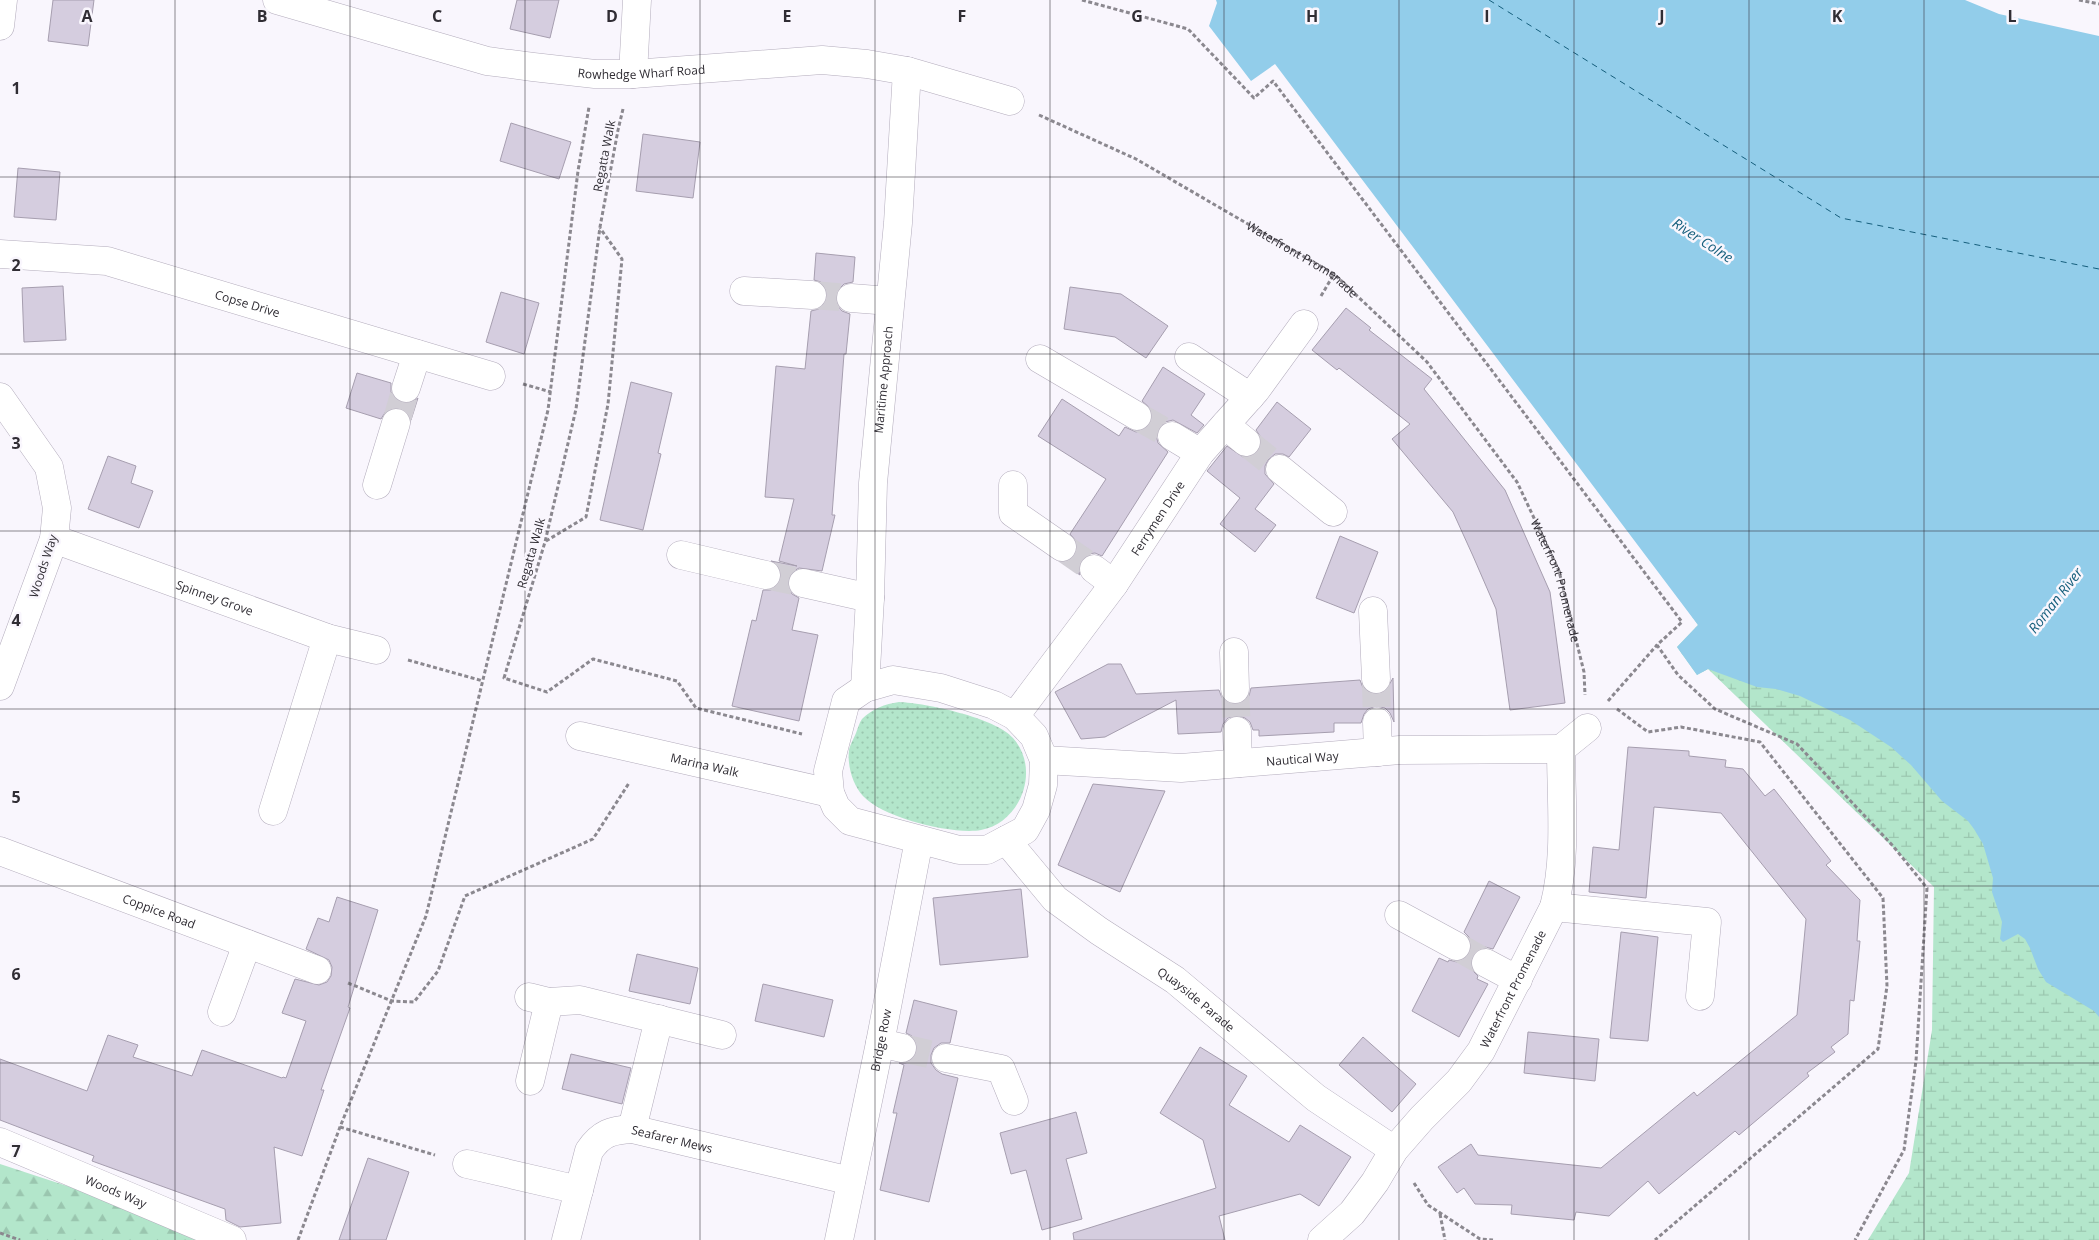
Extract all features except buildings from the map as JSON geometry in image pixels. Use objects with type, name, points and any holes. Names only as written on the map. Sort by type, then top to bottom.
[{"type":"street","points":[[0,26],[2,0]]},
{"type":"street","name":"Rowhedge Wharf Road","points":[[277,0],[487,61],[595,74],[633,74],[822,60],[867,64],[907,72],[1010,101]]},
{"type":"street","points":[[633,74],[637,0]]},
{"type":"street","name":"Maritime Approach","points":[[865,688],[873,483],[898,223],[907,72]]},
{"type":"street","name":"Copse Drive","points":[[0,254],[106,261],[491,376]]},
{"type":"street","points":[[744,291],[812,295]]},
{"type":"street","points":[[851,298],[890,301]]},
{"type":"street","name":"Ferrymen Drive","points":[[1016,716],[1104,576],[1200,454],[1250,397],[1304,324]]},
{"type":"street","points":[[406,388],[417,354]]},
{"type":"street","points":[[1189,358],[1250,397]]},
{"type":"street","points":[[1040,360],[1137,416]]},
{"type":"street","name":"Woods Way","points":[[0,397],[50,467],[58,508],[54,539],[0,686]]},
{"type":"street","points":[[378,485],[396,423]]},
{"type":"street","points":[[1225,425],[1246,442]]},
{"type":"street","points":[[1172,436],[1200,454]]},
{"type":"street","points":[[1280,469],[1334,512]]},
{"type":"street","points":[[1013,485],[1013,513],[1062,547]]},
{"type":"street","name":"Spinney Grove","points":[[54,539],[327,638],[376,650]]},
{"type":"street","points":[[681,555],[766,575]]},
{"type":"street","points":[[803,582],[870,598]]},
{"type":"street","points":[[1373,611],[1376,679]]},
{"type":"street","points":[[273,811],[327,638]]},
{"type":"street","points":[[1234,652],[1235,689]]},
{"type":"street","points":[[893,680],[941,688],[994,705],[1016,716],[1034,736],[1044,760],[1043,785],[1036,810],[1025,830],[987,850],[959,850],[850,821],[836,807],[830,793],[828,771],[846,701],[865,688],[893,680]]},
{"type":"street","points":[[1377,722],[1389,751]]},
{"type":"street","points":[[1561,749],[1587,728]]},
{"type":"street","points":[[1236,731],[1238,763]]},
{"type":"street","name":"Marina Walk","points":[[580,736],[830,793]]},
{"type":"street","name":"Nautical Way","points":[[1044,760],[1181,768],[1389,751],[1561,749]]},
{"type":"street","name":"Waterfront Promenade","points":[[1322,1240],[1352,1213],[1376,1182],[1394,1150],[1422,1118],[1459,1081],[1481,1051],[1554,907],[1561,863],[1561,749]]},
{"type":"street","name":"Bridge Row","points":[[839,1240],[851,1181],[891,1045],[919,840]]},
{"type":"street","name":"Quayside Parade","points":[[1006,840],[1055,899],[1099,931],[1175,980],[1316,1098],[1394,1150]]},
{"type":"street","name":"Coppice Road","points":[[0,851],[317,970]]},
{"type":"street","points":[[1554,907],[1708,922],[1700,996]]},
{"type":"street","points":[[1400,915],[1456,946]]},
{"type":"street","points":[[222,1012],[247,944]]},
{"type":"street","points":[[1486,963],[1518,980]]},
{"type":"street","points":[[530,1081],[539,1000],[580,1000],[722,1035]]},
{"type":"street","points":[[632,1129],[659,1019]]},
{"type":"street","points":[[946,1058],[1001,1070],[1014,1101]]},
{"type":"street","name":"Seafarer Mews","points":[[566,1240],[590,1151],[596,1141],[609,1132],[632,1129],[851,1181]]},
{"type":"street","name":"Woods Way","points":[[0,1142],[232,1240]]},
{"type":"street","points":[[467,1164],[579,1190]]},
{"type":"path","points":[[1082,0],[1188,29],[1254,98],[1273,81],[1682,622],[1658,645],[1606,702],[1648,732],[1682,727],[1760,742],[1883,898],[1887,986],[1878,1049],[1655,1240]]},
{"type":"path","points":[[2079,0],[2099,4]]},
{"type":"path","points":[[298,1240],[340,1127],[426,916],[548,410],[578,171],[595,74]]},
{"type":"path","name":"Regatta Walk","points":[[633,74],[618,130],[600,227],[576,409],[545,542],[504,678],[547,692],[593,659],[678,681],[696,708],[834,742]]},
{"type":"path","name":"Waterfront Promenade","points":[[1010,101],[1136,159],[1334,274],[1427,362],[1517,482],[1559,571],[1584,672],[1587,728]]},
{"type":"path","points":[[545,542],[586,517],[608,404],[622,259],[600,227]]},
{"type":"path","points":[[1658,645],[1678,675],[1716,709],[1797,744],[1892,846],[1927,888],[1916,1061],[1904,1150],[1855,1240]]},
{"type":"path","points":[[376,650],[483,681]]},
{"type":"path","points":[[317,970],[392,1001],[414,1002],[438,971],[465,896],[593,839],[649,752]]},
{"type":"path","points":[[340,1127],[467,1164]]},
{"type":"path","points":[[1394,1150],[1428,1205],[1480,1238],[1493,1240]]},
{"type":"path","points":[[1440,1213],[1445,1240]]},
{"type":"path","points":[[0,1234],[20,1240]]},
{"type":"green space","points":[[1682,602],[2099,763],[2099,1240],[1868,1240],[1909,1173],[1932,1030],[1934,887],[1708,669],[1697,675],[1677,647],[1698,625]]},
{"type":"green space","points":[[899,702],[926,705],[977,718],[992,724],[1013,738],[1021,751],[1025,764],[1026,779],[1016,806],[1007,817],[995,825],[981,830],[954,830],[902,818],[873,804],[863,796],[851,775],[850,746],[860,722],[866,715],[889,704]]},
{"type":"green space","points":[[0,1164],[232,1240],[0,1240]]},
{"type":"water","points":[[1216,0],[1965,0],[1999,14],[2099,36],[2099,1017],[2094,1011],[2046,982],[2025,939],[2018,934],[2003,942],[2000,939],[2002,922],[1992,892],[1993,878],[1983,844],[1968,821],[1942,801],[1911,765],[1891,747],[1850,720],[1800,696],[1776,689],[1757,687],[1708,669],[1697,675],[1677,647],[1698,625],[1275,64],[1251,81],[1209,26],[1217,3]]},
{"type":"ferry route","points":[[1489,0],[1841,218],[2099,269]]},
{"type":"tunnel","points":[[812,295],[851,298]]},
{"type":"tunnel","points":[[396,423],[406,388]]},
{"type":"tunnel","points":[[1137,416],[1172,436]]},
{"type":"tunnel","points":[[1246,442],[1280,469]]},
{"type":"tunnel","points":[[1062,547],[1094,569]]},
{"type":"tunnel","points":[[766,575],[803,583]]},
{"type":"tunnel","points":[[1376,679],[1377,722]]},
{"type":"tunnel","points":[[1235,689],[1237,731]]},
{"type":"tunnel","points":[[1456,946],[1486,963]]},
{"type":"tunnel","points":[[902,1048],[946,1058]]},
{"type":"water label","name":"River Colne","points":[[1703,240]]},
{"type":"water label","name":"Roman River","points":[[2055,600]]}]
